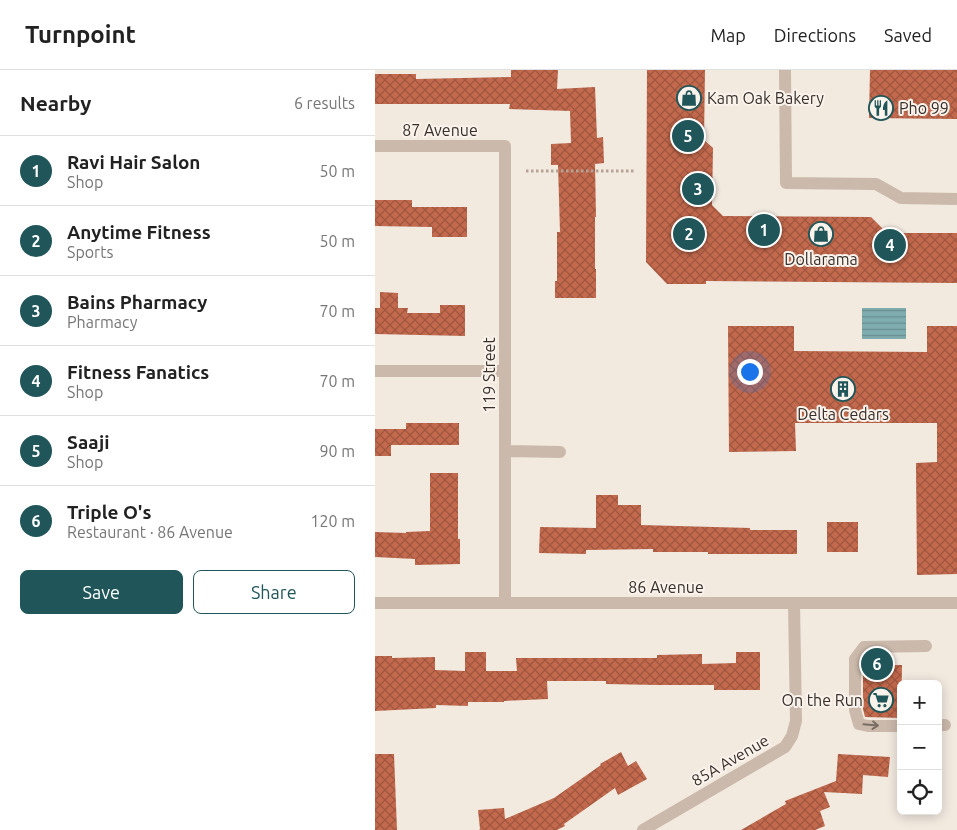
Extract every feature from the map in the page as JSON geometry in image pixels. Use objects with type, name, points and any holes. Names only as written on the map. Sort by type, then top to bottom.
[{"type":"street","points":[[785,70],[786,183],[876,184],[901,198],[957,199]]},
{"type":"street","name":"87 Avenue","points":[[375,146],[505,146]]},
{"type":"street","name":"119 Street","points":[[505,146],[505,603]]},
{"type":"street","points":[[375,372],[505,371]]},
{"type":"street","points":[[505,451],[560,452]]},
{"type":"street","name":"86 Avenue","points":[[375,602],[957,602]]},
{"type":"street","name":"85A Avenue","points":[[643,830],[785,747],[792,736],[796,721],[794,603]]},
{"type":"street","points":[[897,726],[868,726],[859,724],[855,710],[855,659],[864,647],[926,646]]},
{"type":"path","points":[[526,170],[635,170]]},
{"type":"water","points":[[862,308],[906,308],[906,339],[862,339]]},
{"type":"building","points":[[511,70],[558,70],[557,89],[595,87],[597,138],[603,137],[604,163],[595,164],[596,298],[555,298],[557,232],[560,232],[558,165],[551,165],[551,144],[571,143],[570,111],[509,109],[510,104],[375,104],[375,74],[416,74],[416,79],[511,77]]},
{"type":"building","points":[[647,70],[705,70],[704,140],[713,148],[712,205],[723,216],[871,217],[887,233],[957,233],[957,283],[706,281],[706,284],[667,284],[646,262]]},
{"type":"building","points":[[870,70],[957,70],[957,119],[869,118]]},
{"type":"building","points":[[375,200],[412,200],[412,207],[467,207],[467,237],[432,237],[432,227],[375,226]]},
{"type":"building","points":[[380,292],[398,293],[398,308],[408,308],[407,313],[440,313],[440,305],[465,305],[465,336],[375,334],[375,308],[380,308]]},
{"type":"building","name":"Delta Cedars","points":[[728,326],[794,326],[794,351],[927,352],[927,326],[957,326],[957,574],[917,575],[916,463],[937,462],[937,423],[795,423],[796,451],[729,452]]},
{"type":"building","points":[[406,423],[459,423],[459,445],[391,445],[391,456],[375,456],[375,429],[406,429]]},
{"type":"building","points":[[430,473],[458,473],[460,564],[415,565],[415,559],[375,557],[375,532],[406,533],[430,531]]},
{"type":"building","points":[[596,495],[618,495],[618,505],[641,505],[641,525],[750,528],[750,530],[797,530],[797,554],[708,554],[708,552],[653,552],[653,549],[586,550],[586,554],[539,553],[540,527],[596,528]]},
{"type":"building","points":[[827,522],[858,522],[858,552],[827,552]]},
{"type":"building","points":[[465,652],[486,652],[486,671],[517,671],[516,658],[657,658],[657,655],[702,654],[702,664],[736,663],[736,652],[760,652],[760,690],[714,690],[714,685],[606,684],[606,681],[547,681],[548,699],[468,702],[468,706],[436,705],[436,708],[375,711],[375,656],[392,656],[392,658],[435,657],[435,670],[465,671]]},
{"type":"building","name":"On the Run","points":[[868,655],[893,655],[893,665],[902,665],[902,680],[897,680],[897,718],[865,717],[863,709],[863,664],[866,664]]},
{"type":"building","points":[[621,752],[628,766],[636,761],[647,779],[618,795],[615,788],[564,824],[565,826],[557,830],[479,830],[478,810],[504,808],[505,819],[554,798],[600,764]]},
{"type":"building","points":[[375,754],[394,754],[397,830],[375,830]]},
{"type":"building","points":[[838,754],[890,757],[888,777],[863,775],[862,794],[824,792],[830,807],[820,811],[825,826],[815,830],[741,830],[786,804],[785,801],[836,781]]},
{"type":"place","name":"Kam Oak Bakery","points":[[689,98]]},
{"type":"place","name":"Pho 99","points":[[881,108]]},
{"type":"place","name":"Saaji","points":[[688,136]]},
{"type":"place","name":"Bains Pharmacy","points":[[698,189]]},
{"type":"place","name":"Ravi Hair Salon","points":[[764,230]]},
{"type":"place","name":"Anytime Fitness","points":[[689,234]]},
{"type":"place","name":"Dollarama","points":[[821,234]]},
{"type":"place","name":"Fitness Fanatics","points":[[890,245]]},
{"type":"place","name":"Delta Cedars","points":[[843,389]]},
{"type":"place","name":"Triple O's","points":[[877,664]]},
{"type":"place","name":"On the Run","points":[[881,700]]}]
